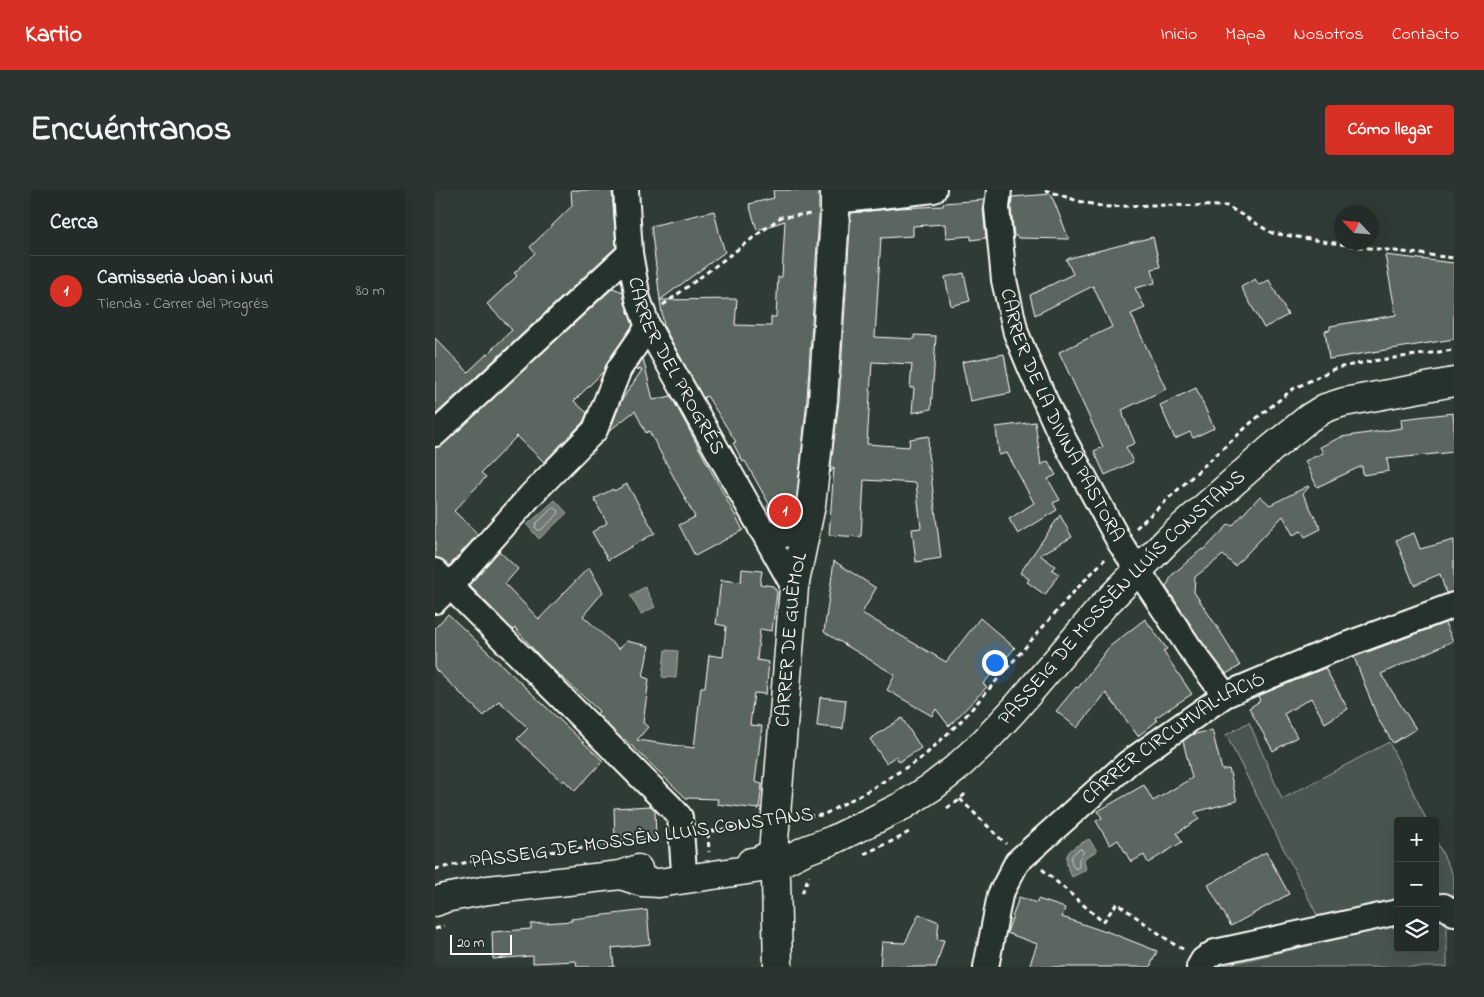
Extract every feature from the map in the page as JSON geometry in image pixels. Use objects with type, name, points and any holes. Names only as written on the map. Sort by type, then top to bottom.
[{"type":"main road","name":"CARRER DE GUÈMOL","points":[[778,967],[774,859],[775,819],[794,587],[811,505],[823,400],[835,202]]},
{"type":"main road","name":"PASSEIG DE MOSSÈN LLUÍS CONSTANS","points":[[630,878],[647,866],[683,857],[808,861],[839,837],[904,805],[955,769],[985,741],[1103,606],[1138,569],[1170,538],[1309,418],[1325,408],[1345,402],[1454,382]]},
{"type":"main road","name":"PASSEIG DE MOSSÈN LLUÍS CONSTANS","points":[[444,912],[445,898],[488,890],[630,878],[659,883],[774,859]]},
{"type":"street","name":"CARRER DEL PROGRÉS","points":[[626,190],[630,253],[638,299],[649,327],[794,587]]},
{"type":"street","points":[[835,202],[934,190]]},
{"type":"street","name":"CARRER DE LA DIVINA PASTORA","points":[[999,190],[997,208],[1004,280],[1016,333],[1030,367],[1057,427],[1120,543],[1189,647],[1225,695]]},
{"type":"street","points":[[435,434],[630,253]]},
{"type":"street","points":[[649,327],[619,369],[595,430],[440,586],[671,806],[680,817],[683,857]]},
{"type":"street","points":[[761,529],[776,536],[788,535],[807,523]]},
{"type":"street","name":"CARRER CIRCUMVAL·LACIÓ","points":[[986,967],[1000,895],[1017,862],[1128,762],[1225,695],[1327,652],[1454,605]]},
{"type":"street","points":[[1439,907],[1444,906],[1454,913]]},
{"type":"street","points":[[1201,964],[1215,952],[1394,913]]},
{"type":"path","points":[[1045,190],[1078,201],[1105,207],[1152,205],[1227,206],[1272,232],[1353,246],[1454,258]]},
{"type":"path","points":[[649,327],[659,308],[781,217],[819,214],[835,202]]},
{"type":"path","name":"PASSEIG DE MOSSÈN LLUÍS CONSTANS","points":[[435,868],[483,859],[683,857],[775,819],[823,815],[871,789],[923,756],[963,720],[1068,598],[1120,543],[1253,421],[1293,389],[1337,368],[1372,361],[1454,350]]},
{"type":"path","points":[[941,812],[967,792]]},
{"type":"path","points":[[960,799],[1008,845],[1034,861],[1103,922],[1117,903],[1201,964]]},
{"type":"path","points":[[858,857],[916,828]]},
{"type":"path","points":[[799,899],[808,861]]},
{"type":"path","points":[[435,929],[444,912]]},
{"type":"shaded area","points":[[1249,722],[1282,799],[1389,742],[1425,817],[1394,817],[1394,903],[1319,919],[1226,735]]},
{"type":"shaded area","points":[[1439,846],[1454,877],[1454,899],[1439,897]]},
{"type":"shaded area","points":[[1439,919],[1447,922],[1447,967],[1217,967],[1394,926],[1394,952],[1439,952]]},
{"type":"water","points":[[555,500],[567,513],[539,539],[527,525]]},
{"type":"water","points":[[645,587],[655,607],[641,614],[630,595]]},
{"type":"water","points":[[665,650],[678,651],[676,678],[662,677]]},
{"type":"water","points":[[1089,839],[1097,851],[1084,860],[1086,870],[1072,877],[1068,869],[1068,853]]},
{"type":"building","points":[[571,190],[612,190],[616,247],[435,415],[435,338],[468,372],[512,330],[487,304],[517,276],[514,273],[535,253],[530,247],[572,206]]},
{"type":"building","points":[[773,190],[819,190],[807,399],[796,503],[793,516],[781,522],[772,518],[767,506],[769,504],[745,461],[743,462],[733,443],[736,442],[707,396],[703,398],[664,327],[660,300],[737,299],[735,325],[771,326],[771,317],[776,317],[778,277],[782,277],[785,221],[757,230],[749,204],[774,198]]},
{"type":"building","points":[[1051,194],[1069,239],[1018,238],[1014,236],[1011,208],[1012,197]]},
{"type":"building","points":[[984,200],[986,238],[971,240],[971,236],[946,238],[945,224],[913,226],[913,236],[881,238],[875,337],[914,339],[914,335],[936,336],[934,368],[931,409],[912,413],[914,388],[910,388],[912,364],[872,362],[867,444],[909,447],[910,439],[929,436],[928,455],[941,558],[916,562],[912,529],[921,528],[916,483],[864,480],[861,537],[829,535],[834,467],[830,473],[839,401],[851,213],[943,206],[943,203]]},
{"type":"building","points":[[714,211],[725,252],[660,300],[651,226]]},
{"type":"building","points":[[1153,237],[1160,267],[1152,269],[1155,283],[1135,288],[1145,308],[1131,314],[1166,389],[1122,410],[1135,443],[1126,447],[1133,462],[1105,475],[1094,451],[1103,447],[1059,352],[1112,327],[1093,286],[1035,315],[1030,295],[1073,274],[1066,259]]},
{"type":"building","points":[[1385,255],[1454,263],[1454,339],[1329,359],[1325,331],[1330,330],[1330,326],[1396,315]]},
{"type":"building","points":[[964,273],[970,301],[951,306],[945,277]]},
{"type":"building","points":[[1255,279],[1259,285],[1269,280],[1288,315],[1264,328],[1241,287]]},
{"type":"building","points":[[613,288],[623,292],[633,325],[608,361],[604,371],[574,401],[587,413],[583,422],[544,462],[517,436],[481,473],[486,477],[454,511],[478,534],[449,566],[444,561],[435,558],[435,447],[444,444]]},
{"type":"building","points":[[1004,354],[1011,393],[970,401],[962,362]]},
{"type":"building","points":[[643,358],[653,400],[671,396],[743,530],[695,556],[679,525],[695,517],[649,431],[646,433],[635,411],[610,430],[621,401],[642,370],[636,369]]},
{"type":"building","points":[[1196,388],[1214,428],[1193,438],[1190,432],[1175,439],[1160,405]]},
{"type":"building","points":[[1453,413],[1454,452],[1387,459],[1389,471],[1363,475],[1362,466],[1317,487],[1305,461],[1323,453],[1320,447],[1341,437],[1402,428],[1401,419]]},
{"type":"building","points":[[1035,422],[1041,465],[1048,461],[1056,475],[1048,479],[1060,500],[1053,503],[1057,510],[1018,534],[1009,519],[1034,503],[1007,453],[999,455],[996,427]]},
{"type":"building","points":[[627,484],[655,533],[608,560],[592,532],[607,523],[594,499]]},
{"type":"building","points":[[1308,486],[1303,494],[1321,529],[1305,537],[1301,531],[1293,535],[1283,516],[1235,566],[1223,555],[1195,577],[1194,592],[1225,639],[1240,666],[1226,674],[1200,639],[1166,587],[1172,575],[1202,549],[1204,550],[1229,524],[1232,526],[1260,496],[1270,505]]},
{"type":"building","points":[[1060,515],[1072,537],[1040,555],[1055,566],[1052,570],[1059,574],[1045,595],[1027,582],[1029,579],[1020,573]]},
{"type":"building","points":[[1414,533],[1420,549],[1454,540],[1454,592],[1446,593],[1440,574],[1414,585],[1396,540]]},
{"type":"building","points":[[499,551],[518,569],[505,584],[539,619],[589,567],[603,592],[583,616],[619,649],[626,641],[649,646],[643,677],[649,679],[643,723],[648,727],[637,740],[694,748],[701,687],[705,687],[709,655],[723,657],[726,626],[716,624],[721,580],[741,582],[742,569],[762,571],[760,584],[773,586],[777,592],[772,631],[760,629],[757,660],[769,662],[766,694],[754,693],[750,725],[762,726],[755,782],[762,784],[759,809],[717,804],[718,799],[686,798],[632,746],[623,740],[597,714],[599,711],[543,660],[515,628],[513,630],[469,585]]},
{"type":"building","points":[[834,561],[876,588],[862,613],[946,662],[980,618],[1015,648],[983,684],[987,687],[949,726],[936,709],[932,716],[887,690],[895,675],[824,632]]},
{"type":"building","points":[[448,614],[603,761],[575,791],[564,780],[562,782],[517,739],[528,728],[499,701],[484,716],[435,669],[435,628]]},
{"type":"building","points":[[1145,619],[1167,649],[1163,651],[1192,694],[1155,718],[1157,721],[1138,736],[1106,693],[1077,728],[1056,711],[1076,687],[1078,688],[1109,647]]},
{"type":"building","points":[[1445,623],[1453,641],[1381,674],[1416,729],[1393,743],[1378,719],[1354,657]]},
{"type":"building","points":[[1325,668],[1348,709],[1325,723],[1311,698],[1284,714],[1297,737],[1273,751],[1249,708],[1260,701],[1258,696]]},
{"type":"building","points":[[820,697],[846,700],[843,729],[817,726]]},
{"type":"building","points":[[902,718],[921,748],[899,762],[896,756],[886,763],[870,739]]},
{"type":"building","points":[[1212,730],[1222,770],[1229,769],[1237,801],[1195,812],[1199,819],[1177,833],[1182,842],[1148,863],[1144,855],[1131,862],[1118,840],[1110,845],[1096,821],[1102,818],[1098,811],[1144,785],[1153,801],[1192,778],[1183,741],[1191,735]]},
{"type":"building","points":[[651,806],[655,810],[656,839],[615,841],[614,808]]},
{"type":"building","points":[[1266,852],[1289,894],[1231,926],[1208,885]]},
{"type":"building","points":[[1019,897],[1037,903],[1038,899],[1065,908],[1062,917],[1106,931],[1157,951],[1150,967],[1029,967],[1037,944],[1007,933]]},
{"type":"building","points":[[647,910],[650,944],[612,948],[614,967],[577,967],[576,961],[533,963],[533,956],[493,959],[492,932],[531,929],[531,924],[572,921],[571,919]]},
{"type":"building","points":[[919,914],[939,922],[937,939],[944,940],[936,967],[880,967],[882,942],[905,943]]},
{"type":"place","name":"Carnisseria Joan i Nuri","points":[[785,511]]}]
